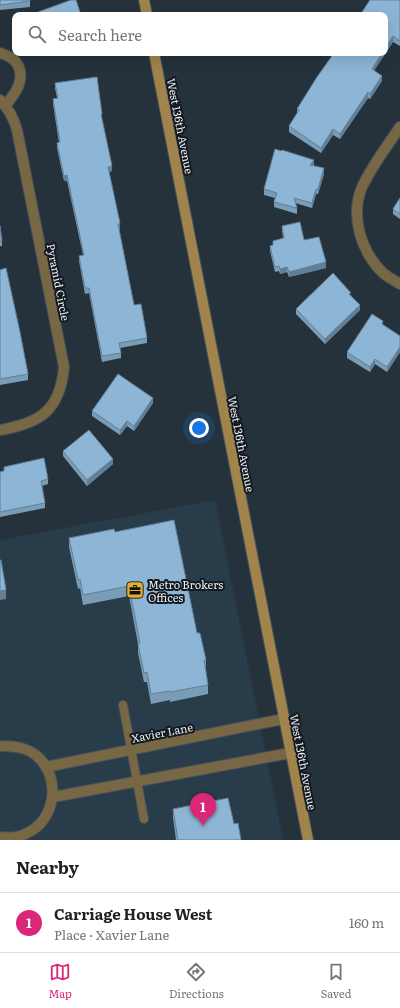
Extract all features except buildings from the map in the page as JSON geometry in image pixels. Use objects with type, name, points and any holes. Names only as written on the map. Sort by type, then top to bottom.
[{"type":"main road","points":[[144,0],[146,12]]},
{"type":"main road","name":"West 136th Avenue","points":[[155,56],[283,719],[308,840]]},
{"type":"street","name":"Pyramid Circle","points":[[0,53],[8,55],[14,59],[20,72],[19,84],[14,94],[3,103],[14,120],[17,130],[64,367],[62,384],[56,399],[45,412],[33,422],[15,428],[0,430]]},
{"type":"street","points":[[400,127],[370,172],[362,188],[358,207],[359,230],[362,243],[371,258],[383,273],[400,284]]},
{"type":"street","name":"Xavier Lane","points":[[46,767],[283,719]]},
{"type":"street","points":[[0,746],[12,746],[26,749],[37,757],[46,767],[52,782],[53,797],[49,812],[40,824],[28,833],[13,838],[0,837]]},
{"type":"street","points":[[53,797],[290,753]]},
{"type":"lane","points":[[123,705],[144,819]]},
{"type":"shaded area","points":[[215,500],[283,840],[0,840],[0,540]]},
{"type":"place","name":"Metro Brokers Offices","points":[[135,590]]},
{"type":"place","name":"Carriage House West","points":[[203,826]]}]
